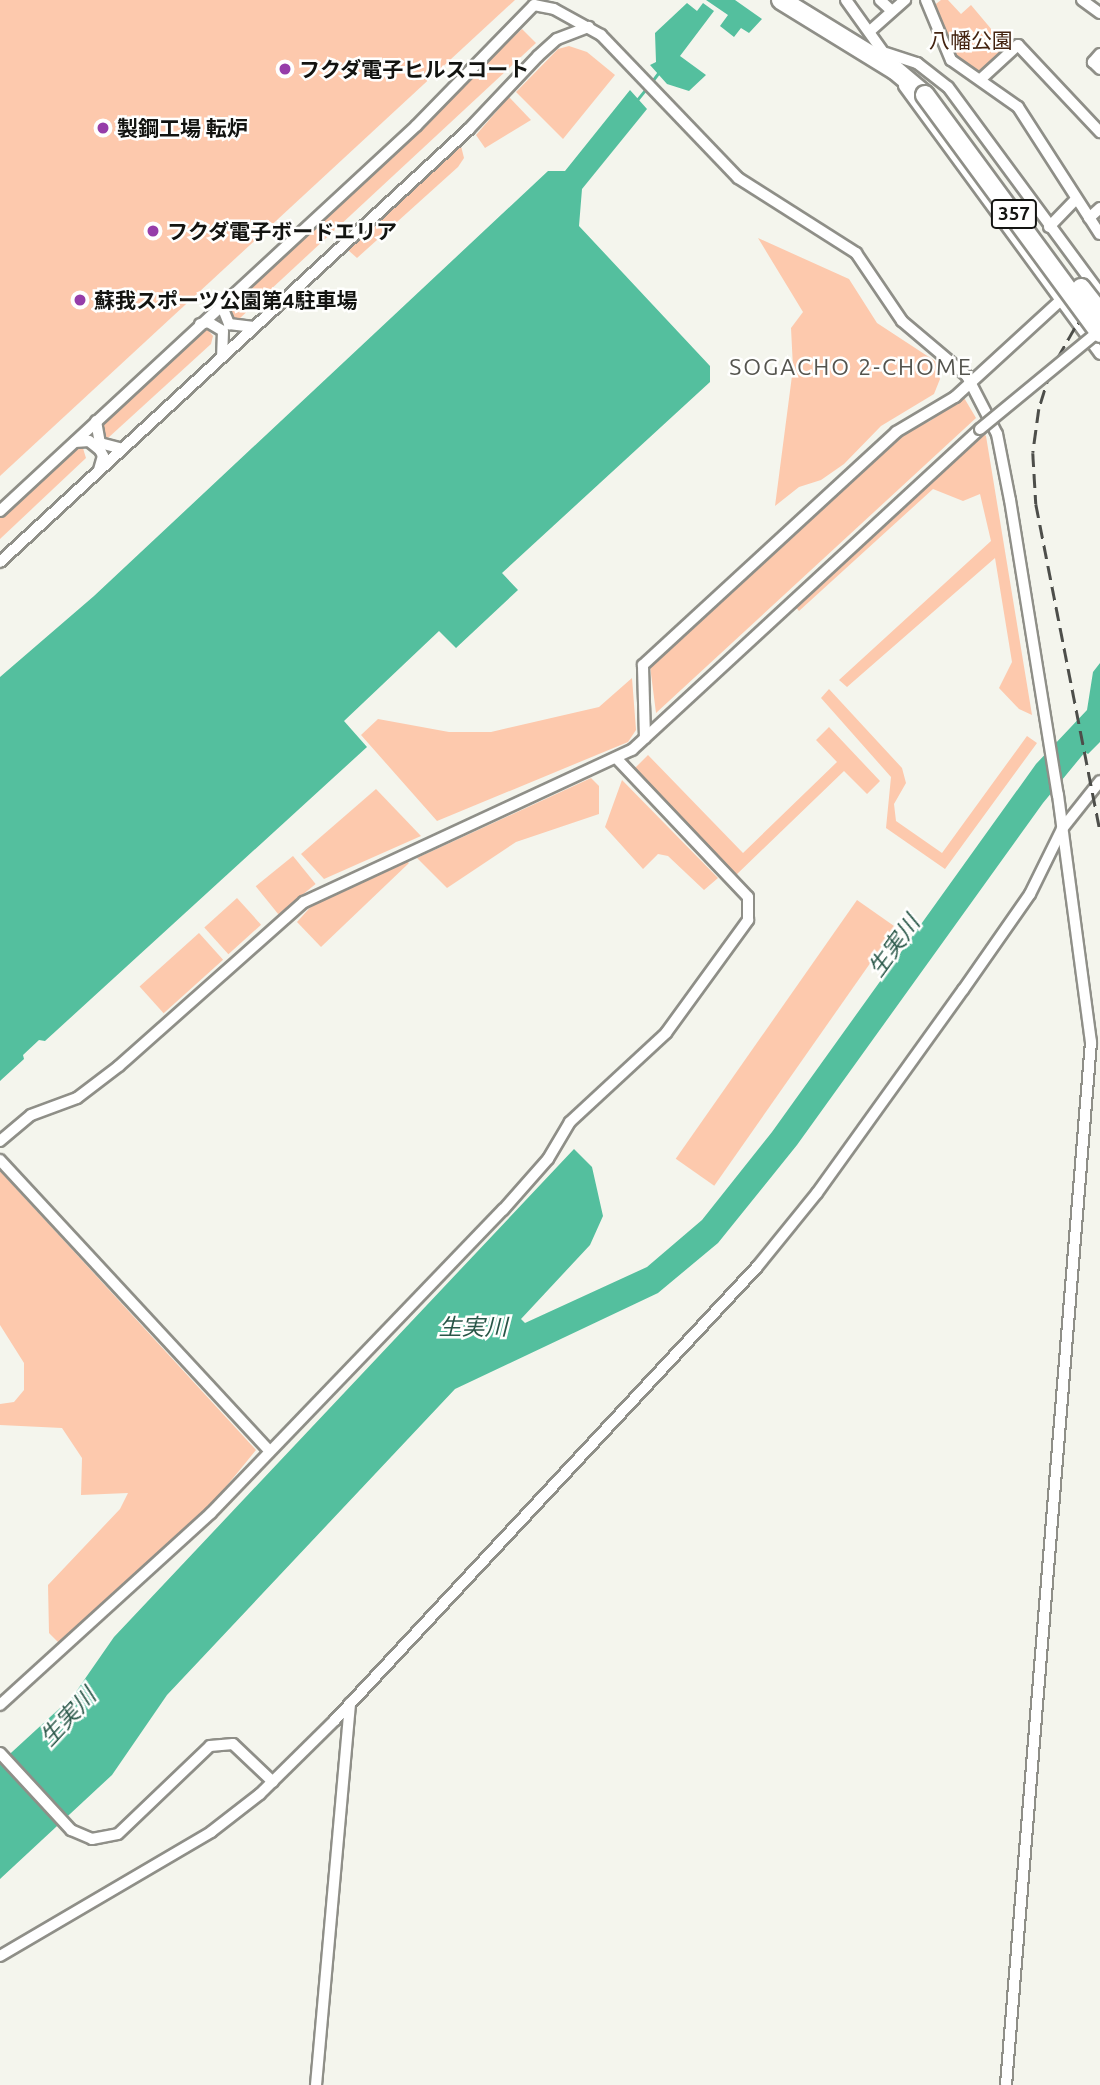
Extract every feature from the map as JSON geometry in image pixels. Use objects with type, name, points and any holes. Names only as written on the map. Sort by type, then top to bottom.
[{"type":"highway","name":"357","points":[[781,0],[895,70],[926,97],[1100,332]]},
{"type":"highway","name":"357","points":[[802,0],[886,53],[926,97],[1100,312]]},
{"type":"street","points":[[846,0],[886,53],[895,70]]},
{"type":"street","points":[[880,0],[892,11]]},
{"type":"street","points":[[870,32],[905,0]]},
{"type":"street","points":[[1082,0],[1100,13]]},
{"type":"street","points":[[931,2],[951,60],[982,78],[1018,107],[1100,234]]},
{"type":"street","points":[[0,511],[484,61],[526,9],[544,6],[589,27],[738,178],[856,253],[902,321],[953,361],[970,382],[997,434],[1058,795],[1091,1042],[1006,2085]]},
{"type":"street","points":[[1,559],[469,129],[538,56],[558,39],[589,27]]},
{"type":"street","points":[[982,78],[1018,45],[1098,127]]},
{"type":"street","points":[[886,53],[917,64],[947,87],[1100,293]]},
{"type":"street","points":[[1100,54],[1093,62],[1100,69]]},
{"type":"street","points":[[926,97],[1100,354]]},
{"type":"street","points":[[1049,227],[1076,200]]},
{"type":"street","points":[[1089,218],[1100,208]]},
{"type":"street","points":[[645,738],[643,665],[896,432],[931,414],[1061,300]]},
{"type":"street","points":[[221,304],[229,324],[254,327]]},
{"type":"street","points":[[1080,326],[1100,304]]},
{"type":"street","points":[[200,324],[208,321],[223,331],[222,357]]},
{"type":"street","points":[[0,1141],[31,1115],[77,1098],[119,1066],[304,902],[632,750],[979,429],[1100,332]]},
{"type":"street","points":[[96,421],[100,443],[121,449]]},
{"type":"street","points":[[72,443],[89,441],[100,450],[103,456],[98,471]]},
{"type":"street","points":[[0,1705],[211,1513],[503,1210],[548,1159],[570,1122],[666,1033],[748,920],[748,897],[617,759]]},
{"type":"street","points":[[0,1956],[164,1863],[272,1782],[350,1703],[757,1267],[817,1193],[1015,916],[1062,829],[1100,782]]},
{"type":"street","points":[[0,1160],[269,1451]]},
{"type":"street","points":[[316,2085],[350,1703]]},
{"type":"street","points":[[0,1753],[65,1824],[92,1839],[118,1834],[201,1752],[221,1744],[244,1751],[272,1782]]},
{"type":"green space","points":[[0,0],[515,0],[0,476]]},
{"type":"green space","name":"八幡公園","points":[[941,0],[948,0],[961,14],[971,5],[1008,49],[981,73],[954,58],[932,7]]},
{"type":"green space","points":[[522,29],[536,43],[239,319],[228,315],[227,303]]},
{"type":"green space","points":[[569,46],[587,52],[615,75],[563,139],[516,92],[558,49]]},
{"type":"green space","points":[[509,97],[531,120],[485,148],[476,135]]},
{"type":"green space","points":[[461,146],[464,158],[458,167],[357,258],[348,250]]},
{"type":"green space","points":[[758,238],[849,279],[877,323],[935,361],[940,379],[934,394],[881,426],[844,464],[821,480],[799,487],[775,506],[793,368],[791,328],[803,312]]},
{"type":"green space","points":[[206,328],[213,336],[211,344],[108,438],[99,433],[102,420]]},
{"type":"green space","points":[[963,396],[976,418],[656,713],[650,666],[903,433],[930,421]]},
{"type":"green space","points":[[982,432],[986,436],[1032,715],[1019,709],[999,688],[1012,662],[995,558],[847,687],[839,680],[991,541],[980,494],[963,501],[933,489],[799,611],[794,605]]},
{"type":"green space","points":[[82,445],[86,458],[0,539],[0,516],[76,446]]},
{"type":"green space","points":[[632,678],[636,730],[628,742],[437,821],[361,735],[378,719],[449,732],[491,732],[599,707]]},
{"type":"green space","points":[[829,689],[902,768],[906,783],[894,804],[896,821],[942,853],[1027,736],[1037,743],[945,869],[886,828],[891,777],[821,698]]},
{"type":"green space","points":[[829,727],[880,781],[867,794],[844,771],[735,876],[633,770],[648,755],[743,853],[837,762],[816,740]]},
{"type":"green space","points":[[591,778],[599,786],[599,814],[516,842],[447,888],[417,858]]},
{"type":"green space","points":[[622,780],[718,878],[704,890],[668,856],[658,854],[643,869],[605,827]]},
{"type":"green space","points":[[376,789],[421,836],[324,879],[301,854]]},
{"type":"green space","points":[[293,856],[316,884],[278,914],[256,886]]},
{"type":"green space","points":[[403,858],[409,863],[321,947],[297,922],[315,902]]},
{"type":"green space","points":[[237,898],[261,925],[228,954],[204,927]]},
{"type":"green space","points":[[857,900],[896,927],[714,1186],[676,1159]]},
{"type":"green space","points":[[199,933],[223,960],[164,1013],[140,987]]},
{"type":"green space","points":[[0,1171],[256,1450],[207,1510],[59,1643],[49,1633],[48,1585],[120,1509],[128,1493],[81,1495],[82,1458],[62,1428],[0,1425],[0,1404],[14,1402],[24,1390],[24,1363],[0,1325]]},
{"type":"water","points":[[706,0],[735,0],[762,19],[749,33],[741,28],[734,37],[720,26],[728,15]]},
{"type":"water","points":[[687,3],[697,11],[703,3],[714,11],[680,56],[706,75],[689,91],[667,84],[650,65],[656,62],[655,33]]},
{"type":"water","points":[[630,90],[647,109],[582,189],[579,226],[710,366],[710,382],[502,573],[518,590],[456,648],[439,631],[344,721],[367,747],[45,1041],[39,1040],[23,1055],[24,1059],[0,1081],[0,677],[94,596],[548,171],[565,171]]},
{"type":"water","name":"生実川","points":[[1100,663],[1100,742],[1088,754],[1085,752],[1043,803],[797,1145],[718,1243],[658,1293],[455,1389],[167,1695],[112,1775],[0,1879],[0,1763],[73,1696],[114,1637],[574,1149],[592,1167],[603,1216],[590,1245],[521,1319],[525,1323],[647,1267],[702,1220],[772,1132],[1036,764],[1087,710],[1093,672]]},
{"type":"waterway","points":[[650,84],[659,72]]},
{"type":"waterway","points":[[637,100],[646,89]]},
{"type":"railway","points":[[1100,297],[1075,328],[1051,370],[1039,409],[1033,453],[1036,504],[1100,829]]},
{"type":"place","name":"フクダ電子ヒルスコート","points":[[285,69]]},
{"type":"place","name":"製鋼工場 転炉","points":[[103,128]]},
{"type":"place","name":"フクダ電子ボードエリア","points":[[153,231]]},
{"type":"place","name":"蘇我スポーツ公園第4駐車場","points":[[80,300]]},
{"type":"district","name":"SOGACHO 2-CHOME","points":[[851,367]]}]
